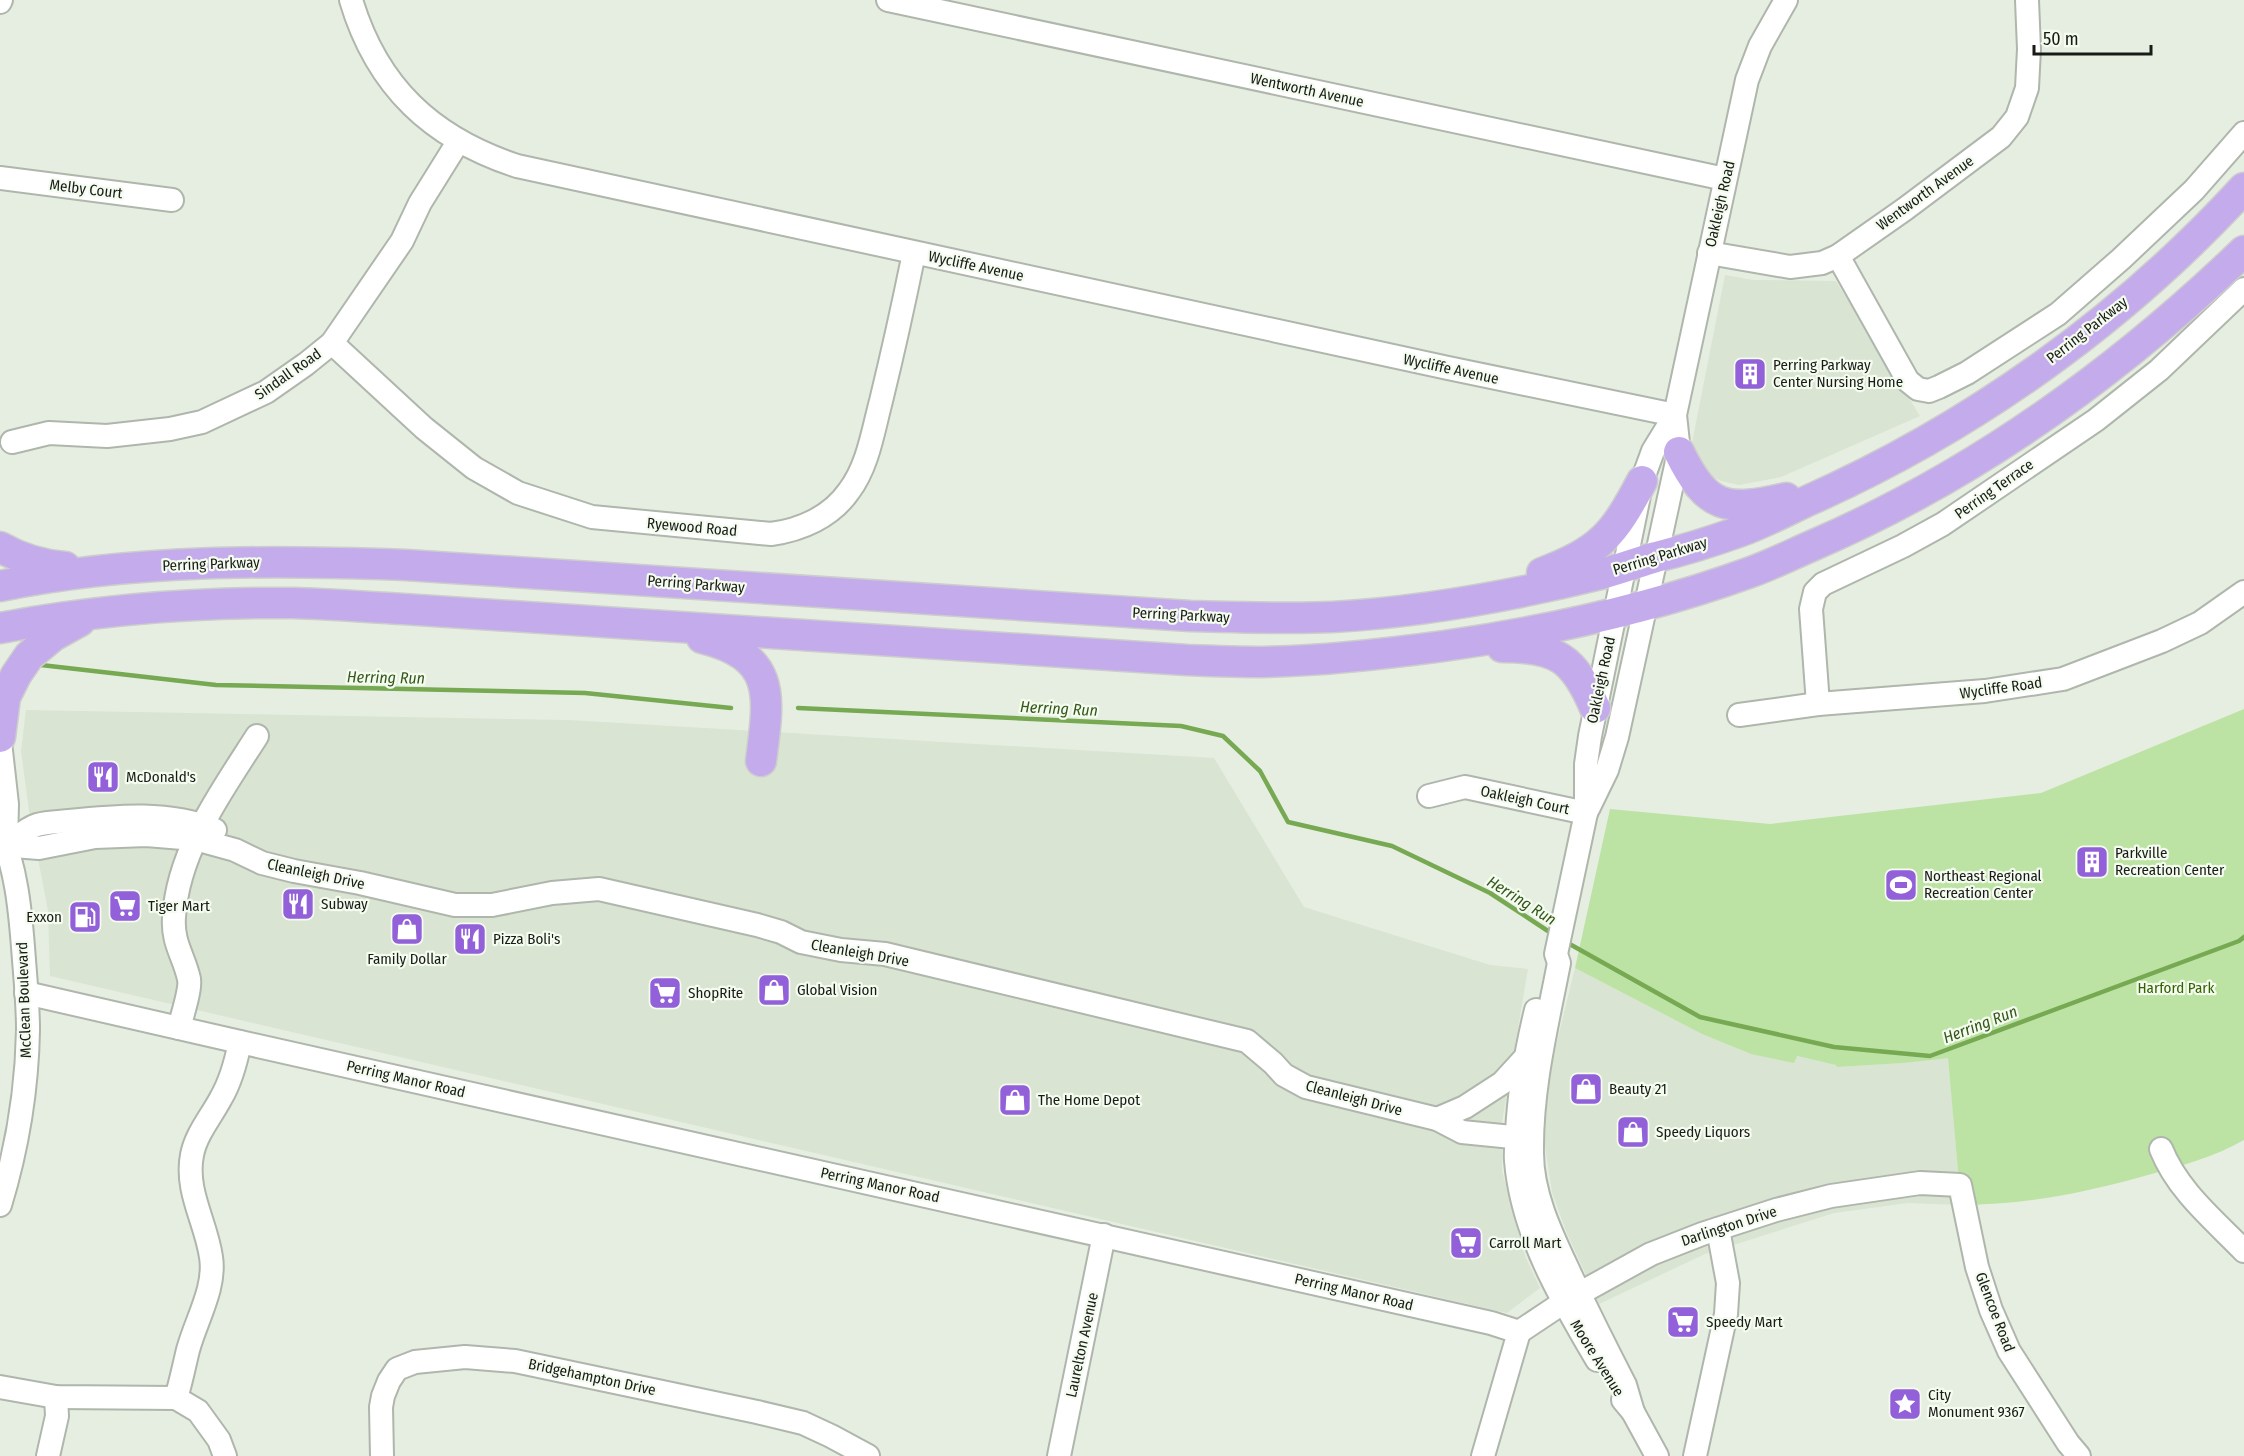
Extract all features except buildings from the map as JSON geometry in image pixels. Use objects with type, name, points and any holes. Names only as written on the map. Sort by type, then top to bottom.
[{"type":"main road","name":"Perring Parkway","points":[[0,586],[94,570],[215,563],[310,561],[406,565],[1190,616],[1333,617],[1468,602],[1624,567],[1742,530],[1842,486],[1929,440],[1993,399],[2116,310],[2164,268],[2244,188]]},
{"type":"main road","points":[[1398,652],[1521,635],[1615,614],[1752,572],[1859,525],[1959,471],[2014,438],[2088,386],[2155,332],[2244,251]]},
{"type":"main road","points":[[1678,452],[1699,488],[1712,498],[1726,504],[1742,506],[1760,504],[1842,486]]},
{"type":"main road","points":[[1468,602],[1573,561],[1594,548],[1624,515],[1642,481]]},
{"type":"main road","points":[[0,547],[20,558],[42,565],[94,570]]},
{"type":"main road","points":[[0,628],[94,614],[171,607],[293,603],[1187,660],[1263,662],[1506,647],[1535,649],[1552,653],[1566,660],[1586,685],[1595,708]]},
{"type":"main road","points":[[0,737],[5,697],[29,656],[53,636],[94,614]]},
{"type":"main road","points":[[647,625],[717,642],[739,651],[755,664],[763,680],[766,698],[761,762]]},
{"type":"street","name":"Wycliffe Avenue","points":[[351,0],[364,39],[383,72],[413,106],[458,142],[493,158],[527,168],[914,253],[1676,415]]},
{"type":"street","name":"Wentworth Avenue","points":[[888,0],[1725,179]]},
{"type":"street","name":"Oakleigh Road","points":[[1586,813],[1607,770],[1614,746],[1646,604],[1678,452],[1676,415],[1725,179],[1753,63],[1786,0]]},
{"type":"street","name":"Wentworth Avenue","points":[[1709,253],[1790,267],[1822,263],[1838,256],[2001,137],[2017,117],[2027,88],[2029,49],[2027,0]]},
{"type":"street","points":[[1838,256],[1908,381],[1913,387],[1929,391],[1967,373],[2058,314],[2121,259],[2194,190],[2244,132]]},
{"type":"street","name":"Sindall Road","points":[[12,442],[48,433],[107,436],[170,429],[202,422],[266,393],[332,343],[402,241],[420,203],[458,142]]},
{"type":"street","name":"Melby Court","points":[[0,178],[172,200]]},
{"type":"street","name":"Ryewood Road","points":[[332,343],[424,428],[466,462],[518,493],[592,517],[771,534],[790,531],[810,524],[830,510],[849,492],[861,471],[872,437],[914,253]]},
{"type":"street","name":"Perring Terrace","points":[[1818,704],[1811,609],[1815,592],[1823,584],[1904,546],[1943,524],[2096,420],[2158,370],[2244,289]]},
{"type":"street","name":"Oakleigh Road","points":[[1525,1131],[1535,1096],[1558,963],[1556,953],[1586,813],[1586,764],[1595,708],[1642,481],[1653,451],[1676,415]]},
{"type":"street","name":"Wycliffe Road","points":[[1739,716],[1818,704],[1946,695],[2035,685],[2063,679],[2162,641],[2200,623],[2244,592]]},
{"type":"street","points":[[179,1028],[190,981],[176,944],[173,919],[176,895],[199,832],[257,736]]},
{"type":"street","name":"McClean Boulevard","points":[[0,742],[7,804],[2,840],[20,918],[28,1030],[15,1150],[0,1205]]},
{"type":"street","name":"Oakleigh Court","points":[[1429,796],[1465,787],[1586,813]]},
{"type":"street","name":"Cleanleigh Drive","points":[[2,840],[39,848],[96,837],[199,832],[262,863],[454,905],[492,905],[552,893],[599,889],[757,925],[781,932],[801,942],[841,950],[885,954],[1247,1041],[1274,1063],[1284,1075],[1306,1087],[1437,1119],[1462,1132],[1525,1131]]},
{"type":"street","name":"Oakleigh Road","points":[[1556,953],[1548,960],[1524,1059],[1525,1131],[1532,1155],[1538,1195],[1572,1299]]},
{"type":"street","name":"Perring Manor Road","points":[[26,993],[1104,1235],[1491,1323],[1519,1332]]},
{"type":"street","points":[[176,1398],[211,1274],[211,1258],[193,1197],[190,1174],[192,1154],[201,1130],[231,1077],[240,1042]]},
{"type":"street","points":[[1437,1119],[1465,1107],[1502,1083],[1524,1059]]},
{"type":"street","points":[[2161,1149],[2167,1165],[2183,1190],[2244,1251]]},
{"type":"street","name":"Darlington Drive","points":[[1519,1332],[1651,1254],[1718,1229],[1776,1210],[1831,1196],[1920,1183],[1960,1185]]},
{"type":"street","name":"Glencoe Road","points":[[1960,1185],[1977,1266],[1991,1310],[2009,1352],[2068,1443],[2079,1456]]},
{"type":"street","points":[[1695,1456],[1726,1314],[1728,1282],[1718,1229]]},
{"type":"street","name":"Laurelton Avenue","points":[[1059,1456],[1104,1235]]},
{"type":"street","name":"Moore Avenue","points":[[1572,1299],[1625,1385],[1633,1412],[1657,1456]]},
{"type":"street","points":[[1483,1456],[1519,1332]]},
{"type":"street","name":"Bridgehampton Drive","points":[[382,1456],[381,1407],[383,1395],[397,1369],[415,1362],[465,1357],[525,1363],[757,1412],[803,1424],[867,1456]]},
{"type":"street","points":[[0,1388],[56,1396],[176,1398],[189,1405],[204,1419],[219,1440],[225,1456]]},
{"type":"street","points":[[48,1456],[57,1416],[56,1396]]},
{"type":"shaded area","points":[[1725,275],[1753,280],[1836,281],[1920,416],[1781,477],[1739,485],[1721,481],[1704,473],[1693,462],[1692,443]]},
{"type":"shaded area","points":[[26,710],[569,720],[1214,758],[1304,907],[1490,965],[1528,969],[1502,1122],[1502,1171],[1525,1256],[1540,1288],[1507,1313],[50,976],[48,911],[29,811],[21,751]]},
{"type":"shaded area","points":[[1575,968],[1702,1034],[1751,1054],[1796,1056],[1837,1065],[1837,1067],[1904,1063],[1948,1057],[1961,1205],[1908,1203],[1834,1213],[1705,1254],[1599,1304],[1566,1231],[1552,1192],[1544,1139],[1542,1103]]},
{"type":"green space","name":"Harford Park","points":[[2244,709],[2244,1140],[2209,1156],[2160,1172],[2079,1192],[2009,1203],[1961,1205],[1948,1058],[1837,1067],[1797,1056],[1794,1063],[1751,1054],[1702,1034],[1575,968],[1610,809],[1770,824],[2041,793]]},
{"type":"waterway","name":"Herring Run","points":[[41,665],[216,685],[585,693],[731,708]]},
{"type":"waterway","name":"Herring Run","points":[[798,708],[1181,726],[1223,736],[1260,771],[1288,822],[1392,846],[1490,893],[1554,935]]},
{"type":"waterway","name":"Herring Run","points":[[1566,942],[1700,1017],[1834,1047],[1930,1056],[2239,941],[2244,937]]},
{"type":"place","name":"Perring Parkway Center Nursing Home","points":[[1750,374]]},
{"type":"place","name":"McDonald's","points":[[103,777]]},
{"type":"place","name":"Parkville Recreation Center","points":[[2092,862]]},
{"type":"place","name":"Northeast Regional Recreation Center","points":[[1901,885]]},
{"type":"place","name":"Subway","points":[[298,904]]},
{"type":"place","name":"Tiger Mart","points":[[125,906]]},
{"type":"place","name":"Exxon","points":[[85,917]]},
{"type":"place","name":"Family Dollar","points":[[407,929]]},
{"type":"place","name":"Pizza Boli's","points":[[470,939]]},
{"type":"place","name":"Global Vision","points":[[774,990]]},
{"type":"place","name":"ShopRite","points":[[665,993]]},
{"type":"place","name":"Beauty 21","points":[[1586,1089]]},
{"type":"place","name":"The Home Depot","points":[[1015,1100]]},
{"type":"place","name":"Speedy Liquors","points":[[1633,1132]]},
{"type":"place","name":"Carroll Mart","points":[[1466,1243]]},
{"type":"place","name":"Speedy Mart","points":[[1683,1322]]},
{"type":"place","name":"City Monument 9367","points":[[1905,1404]]}]
